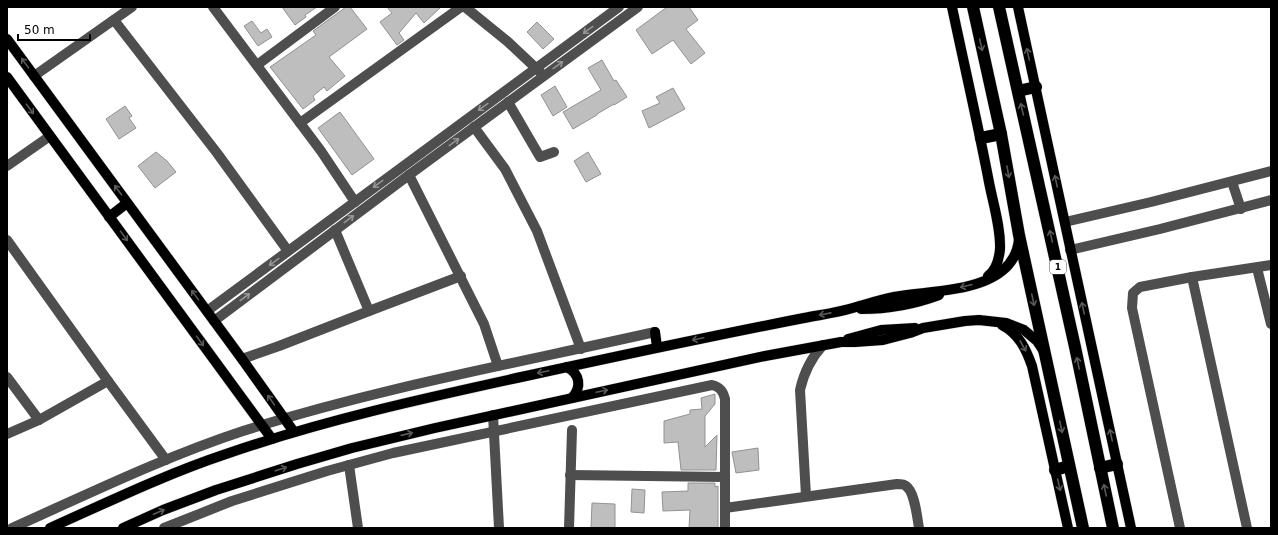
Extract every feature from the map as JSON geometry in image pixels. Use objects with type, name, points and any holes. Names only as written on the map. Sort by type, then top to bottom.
[{"type":"highway","points":[[973,7],[1001,134],[1019,235],[1083,528]]},
{"type":"highway","name":"1","points":[[1000,7],[1075,347],[1113,528]]},
{"type":"highway","points":[[1018,91],[1036,88]]},
{"type":"highway","points":[[981,138],[1001,134]]},
{"type":"highway","points":[[1100,468],[1117,464]]},
{"type":"highway","points":[[1055,470],[1069,466]]},
{"type":"main road","points":[[952,7],[981,138],[1000,239],[997,266],[982,282]]},
{"type":"main road","points":[[1018,7],[1131,528]]},
{"type":"main road","points":[[7,39],[294,432]]},
{"type":"main road","points":[[7,78],[272,439]]},
{"type":"main road","points":[[109,217],[127,203]]},
{"type":"main road","points":[[50,528],[175,472],[294,432],[392,406],[657,347],[849,309],[899,296],[951,290],[982,282],[996,276],[1009,264],[1018,249],[1019,235]]},
{"type":"main road","points":[[123,528],[163,510],[196,498],[297,464],[379,441],[765,356],[823,345],[841,342],[883,340],[923,328],[965,321],[995,321],[1006,323],[1024,330],[1037,341],[1045,356]]},
{"type":"main road","points":[[995,321],[1008,328],[1017,336],[1032,366],[1068,528]]},
{"type":"main road","points":[[655,332],[657,347]]},
{"type":"main road","points":[[567,367],[573,370],[579,381],[577,393],[572,398]]},
{"type":"street","points":[[34,76],[132,7]]},
{"type":"street","points":[[213,7],[300,123],[355,202]]},
{"type":"street","points":[[257,65],[323,11],[336,7]]},
{"type":"street","points":[[300,123],[461,7]]},
{"type":"street","points":[[465,7],[508,42],[544,76]]},
{"type":"street","points":[[207,311],[619,7]]},
{"type":"street","points":[[214,321],[638,7]]},
{"type":"street","points":[[114,20],[217,153],[288,251]]},
{"type":"street","points":[[508,102],[540,157],[554,152]]},
{"type":"street","points":[[474,127],[505,169],[537,230],[580,349]]},
{"type":"street","points":[[7,166],[50,136]]},
{"type":"street","points":[[1065,222],[1232,182],[1271,171]]},
{"type":"street","points":[[410,175],[484,324],[498,366]]},
{"type":"street","points":[[1232,182],[1241,209]]},
{"type":"street","points":[[1070,250],[1241,209],[1271,200]]},
{"type":"street","points":[[335,230],[369,310]]},
{"type":"street","points":[[7,240],[166,460]]},
{"type":"street","points":[[1180,528],[1132,308],[1133,293],[1140,287],[1192,277],[1271,265]]},
{"type":"street","points":[[1257,268],[1271,324]]},
{"type":"street","points":[[242,359],[461,276]]},
{"type":"street","points":[[1192,277],[1247,528]]},
{"type":"street","points":[[12,528],[166,460],[262,425],[382,393],[655,332]]},
{"type":"street","points":[[806,496],[800,390],[810,361],[823,345]]},
{"type":"street","points":[[7,377],[39,420]]},
{"type":"street","points":[[7,434],[39,420],[108,381]]},
{"type":"street","points":[[164,528],[232,501],[349,464],[494,431],[712,385],[720,388],[725,399],[725,528]]},
{"type":"street","points":[[493,415],[499,528]]},
{"type":"street","points":[[569,528],[572,430]]},
{"type":"street","points":[[349,464],[358,528]]},
{"type":"street","points":[[570,475],[725,477]]},
{"type":"street","points":[[725,508],[897,484],[905,485],[910,489],[913,496],[919,528]]},
{"type":"building","points":[[282,7],[317,7],[305,15],[306,17],[295,25]]},
{"type":"building","points":[[346,7],[350,7],[367,29],[329,57],[345,76],[327,91],[324,87],[313,96],[315,100],[303,109],[270,67],[316,35],[313,31]]},
{"type":"building","points":[[387,7],[441,7],[424,23],[416,13],[399,33],[404,40],[397,45],[380,22],[392,13]]},
{"type":"building","points":[[667,7],[689,7],[698,20],[686,29],[705,53],[691,64],[673,40],[652,54],[636,30]]},
{"type":"building","points":[[252,21],[261,33],[267,29],[272,37],[258,46],[244,26]]},
{"type":"building","points":[[537,22],[554,39],[543,49],[527,32]]},
{"type":"building","points":[[602,60],[614,81],[616,80],[627,97],[573,129],[563,112],[601,90],[588,68]]},
{"type":"building","points":[[555,86],[567,107],[553,116],[541,95]]},
{"type":"building","points":[[673,88],[685,109],[649,128],[642,111],[660,103],[656,97]]},
{"type":"building","points":[[125,106],[132,116],[129,118],[136,128],[119,139],[106,119]]},
{"type":"building","points":[[340,112],[374,159],[352,175],[318,128]]},
{"type":"building","points":[[156,152],[167,161],[176,172],[155,188],[138,166]]},
{"type":"building","points":[[588,152],[601,174],[586,182],[574,161]]},
{"type":"building","points":[[715,394],[715,404],[705,416],[705,447],[717,435],[716,470],[681,470],[678,442],[664,443],[664,421],[690,414],[690,410],[702,409],[701,398]]},
{"type":"building","points":[[758,448],[759,470],[736,473],[732,452]]},
{"type":"building","points":[[688,483],[715,483],[715,487],[718,486],[718,528],[689,528],[690,510],[663,511],[662,492],[688,491]]},
{"type":"building","points":[[632,489],[645,490],[644,513],[631,512]]},
{"type":"building","points":[[592,503],[615,504],[615,528],[591,528]]}]
